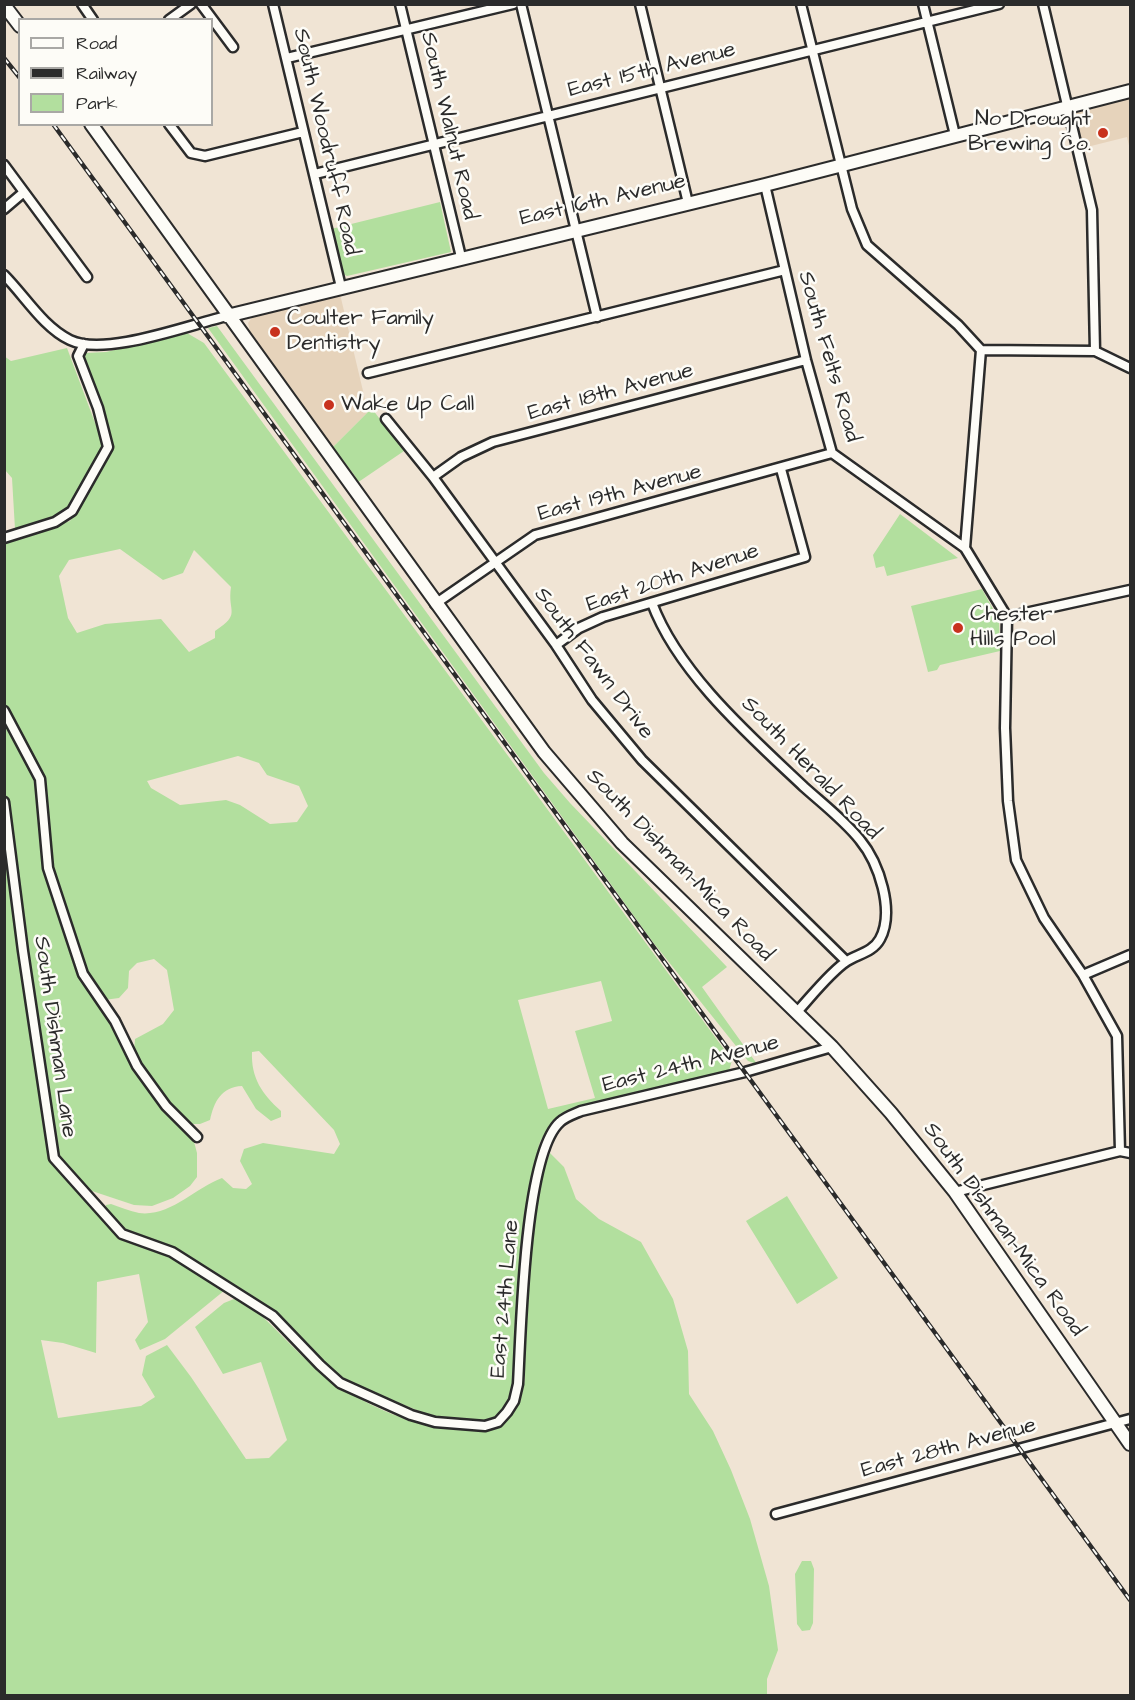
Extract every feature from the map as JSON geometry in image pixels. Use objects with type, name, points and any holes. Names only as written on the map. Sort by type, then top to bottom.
[{"type":"main road","points":[[4,5],[18,23]]},
{"type":"main road","name":"East 16th Avenue","points":[[227,316],[765,184],[1131,90]]},
{"type":"main road","name":"South Dishman-Mica Road","points":[[93,126],[227,316],[544,753],[591,810],[832,1047],[891,1113],[955,1192],[1131,1444]]},
{"type":"street","points":[[82,4],[92,18]]},
{"type":"street","points":[[172,18],[190,4]]},
{"type":"street","points":[[201,4],[211,18]]},
{"type":"street","name":"South Woodruff Road","points":[[273,4],[341,287]]},
{"type":"street","name":"South Walnut Road","points":[[400,4],[461,257]]},
{"type":"street","points":[[287,58],[513,4]]},
{"type":"street","points":[[521,4],[597,317]]},
{"type":"street","points":[[640,4],[688,203]]},
{"type":"street","points":[[801,4],[852,209],[867,244],[958,325],[981,350],[1095,351],[1131,368]]},
{"type":"street","points":[[923,4],[955,135]]},
{"type":"street","name":"East 15th Avenue","points":[[315,174],[999,4]]},
{"type":"street","points":[[1043,4],[1092,210],[1095,351]]},
{"type":"street","points":[[213,20],[233,47]]},
{"type":"street","points":[[171,126],[191,153],[205,156],[303,132]]},
{"type":"street","points":[[4,165],[87,277]]},
{"type":"street","name":"South Felts Road","points":[[765,184],[806,360],[832,453],[965,548]]},
{"type":"street","points":[[4,210],[24,192]]},
{"type":"street","points":[[368,374],[785,270]]},
{"type":"street","points":[[4,275],[46,322],[69,339],[84,345],[78,356],[98,408],[108,447],[97,463],[88,487],[72,511],[56,522],[4,538]]},
{"type":"street","name":"East 16th Avenue","points":[[84,345],[104,346],[227,316]]},
{"type":"street","points":[[981,350],[965,548],[1007,617],[1005,728],[1008,801],[1016,860],[1044,918],[1083,975],[1117,1036],[1120,1150]]},
{"type":"street","name":"East 18th Avenue","points":[[434,477],[461,457],[493,442],[806,360]]},
{"type":"street","name":"South Fawn Drive","points":[[386,419],[434,477],[556,645],[592,700],[642,760],[846,961]]},
{"type":"street","name":"East 19th Avenue","points":[[435,604],[535,535],[568,524],[781,469],[832,453]]},
{"type":"street","name":"East 20th Avenue","points":[[556,645],[579,628],[603,617],[805,557],[781,469]]},
{"type":"street","points":[[1007,617],[1131,590]]},
{"type":"street","name":"South Herald Road","points":[[652,603],[662,630],[691,670],[767,752],[860,840],[873,861],[887,911],[880,939],[866,953],[846,961],[795,1013]]},
{"type":"street","points":[[4,711],[40,779],[48,868],[83,974],[115,1021],[137,1066],[166,1106],[197,1137]]},
{"type":"street","name":"South Dishman Lane","points":[[4,802],[23,951],[54,1158],[122,1234],[172,1252]]},
{"type":"street","points":[[1083,975],[1131,955]]},
{"type":"street","name":"East 24th Avenue","points":[[560,1122],[581,1111],[745,1072],[832,1047]]},
{"type":"street","name":"East 24th Lane","points":[[172,1252],[273,1316],[340,1383],[411,1415],[435,1422],[485,1426],[498,1422],[514,1401],[518,1384],[525,1255],[537,1175],[546,1143],[560,1122]]},
{"type":"street","points":[[955,1192],[1120,1150],[1131,1153]]},
{"type":"street","name":"East 28th Avenue","points":[[776,1514],[1131,1419]]},
{"type":"shaded area","points":[[1130,98],[1130,150],[1127,137],[1083,148],[1075,112]]},
{"type":"shaded area","points":[[340,294],[368,412],[333,447],[250,331],[248,323],[254,315]]},
{"type":"green space","points":[[440,202],[451,252],[347,276],[343,274],[331,229]]},
{"type":"green space","points":[[217,326],[544,773],[727,967],[702,987],[757,1064],[748,1061],[652,941],[208,328]]},
{"type":"green space","points":[[187,333],[204,343],[732,1060],[729,1071],[579,1107],[551,1123],[540,1142],[531,1178],[520,1254],[514,1384],[506,1405],[494,1419],[482,1421],[433,1417],[340,1378],[275,1312],[173,1248],[124,1231],[105,1211],[106,1205],[111,1204],[139,1213],[161,1211],[222,1178],[233,1188],[246,1189],[252,1184],[240,1161],[244,1149],[263,1143],[334,1154],[340,1144],[334,1130],[259,1051],[252,1052],[253,1070],[263,1092],[281,1111],[281,1117],[271,1121],[256,1109],[242,1086],[224,1092],[216,1102],[210,1120],[200,1124],[189,1124],[167,1101],[134,1051],[135,1039],[163,1024],[174,1010],[167,970],[154,959],[137,963],[129,971],[128,988],[119,998],[104,1000],[75,945],[61,905],[48,845],[47,797],[44,781],[9,717],[6,707],[4,542],[70,521],[112,449],[83,359],[86,353],[106,352]],"holes":[[[120,549],[163,580],[183,573],[194,550],[231,587],[231,616],[215,631],[215,638],[189,652],[161,619],[105,624],[77,633],[68,618],[59,576],[69,560]],[[238,756],[259,763],[267,775],[299,786],[308,806],[297,822],[270,824],[240,805],[226,800],[180,805],[151,788],[147,781]],[[601,981],[612,1021],[575,1031],[595,1098],[548,1109],[518,1000]]]},
{"type":"green space","points":[[67,348],[103,444],[67,512],[15,529],[12,478],[5,470],[4,356],[11,361]]},
{"type":"green space","points":[[373,410],[404,451],[357,483],[355,476],[333,447],[368,412]]},
{"type":"green space","points":[[900,514],[958,558],[887,576],[884,566],[876,568],[873,555]]},
{"type":"green space","name":"Chester Hills Pool","points":[[982,589],[999,620],[1000,651],[940,665],[937,670],[928,672],[911,606]]},
{"type":"green space","points":[[4,720],[31,769],[37,787],[46,876],[79,977],[113,1028],[125,1053],[162,1106],[193,1138],[197,1153],[197,1177],[190,1186],[173,1198],[152,1206],[134,1205],[89,1190],[83,1195],[118,1237],[172,1257],[225,1290],[165,1339],[140,1350],[135,1340],[148,1322],[139,1274],[97,1282],[96,1353],[63,1343],[41,1340],[58,1418],[141,1406],[155,1397],[142,1375],[146,1356],[167,1345],[246,1459],[269,1458],[287,1440],[261,1362],[223,1374],[195,1327],[224,1303],[239,1297],[319,1371],[371,1405],[410,1420],[431,1425],[452,1428],[499,1428],[516,1408],[524,1387],[532,1241],[539,1193],[550,1153],[564,1167],[576,1199],[599,1219],[641,1242],[673,1299],[688,1351],[689,1394],[713,1431],[731,1470],[750,1519],[769,1586],[778,1650],[767,1679],[767,1695],[5,1695]]},
{"type":"green space","points":[[787,1196],[838,1278],[797,1304],[746,1221]]},
{"type":"green space","points":[[802,1561],[811,1561],[814,1569],[813,1623],[810,1630],[802,1631],[797,1624],[795,1574]]},
{"type":"railway","points":[[4,58],[18,76]]},
{"type":"railway","points":[[54,126],[1130,1600]]},
{"type":"place","name":"No Drought Brewing Co.","points":[[1103,133]]},
{"type":"place","name":"Coulter Family Dentistry","points":[[275,332]]},
{"type":"place","name":"Wake Up Call","points":[[329,405]]},
{"type":"place","name":"Chester Hills Pool","points":[[958,628]]}]
